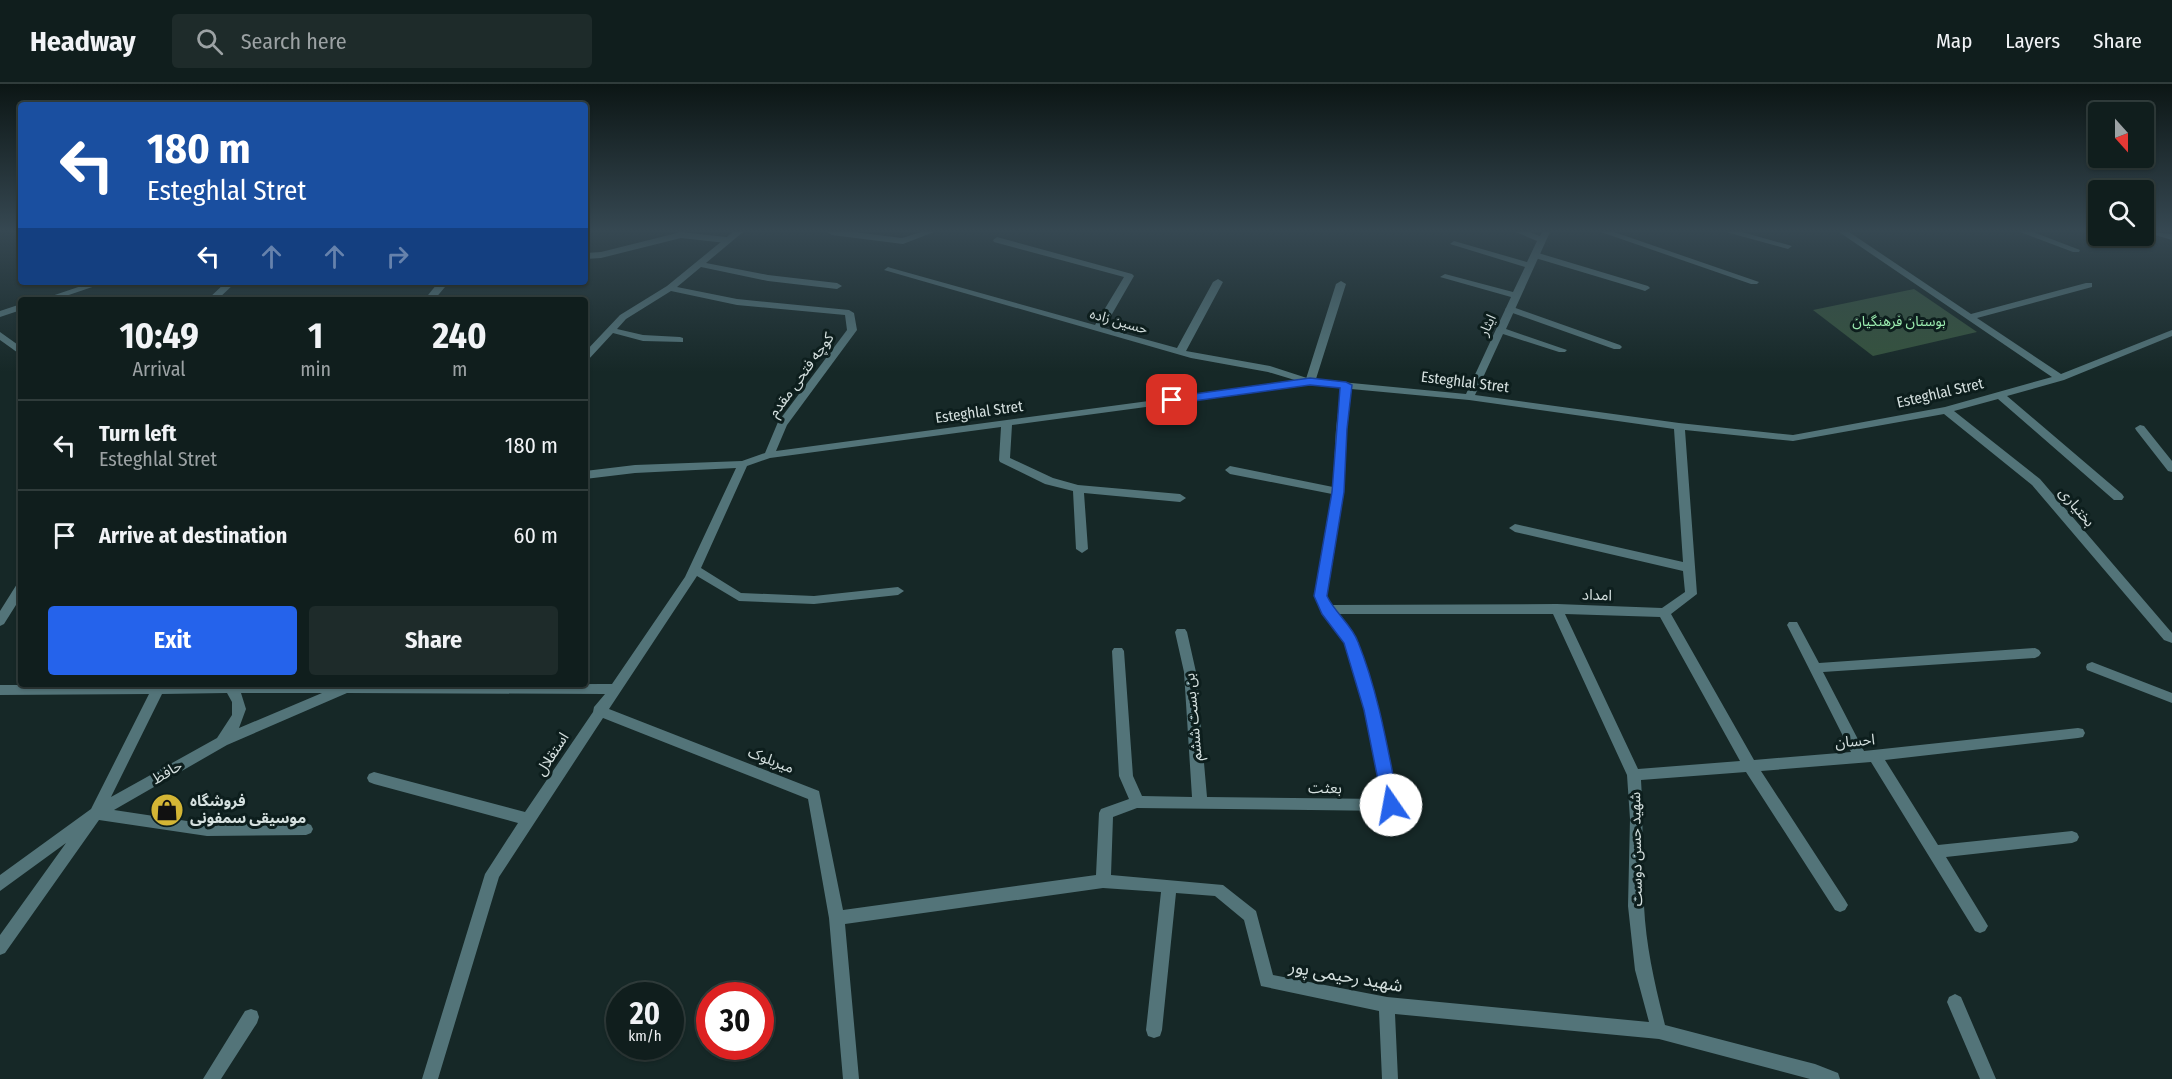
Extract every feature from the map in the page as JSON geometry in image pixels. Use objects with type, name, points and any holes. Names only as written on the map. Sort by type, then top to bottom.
[{"type":"street","points":[[588,355],[623,317],[682,278]]},
{"type":"street","points":[[772,278],[837,286]]},
{"type":"street","name":"حسین زاده","points":[[918,278],[1180,352],[1270,369],[1310,382]]},
{"type":"street","points":[[1098,329],[1128,278]]},
{"type":"street","points":[[1450,278],[1516,296]]},
{"type":"street","name":"ایثار","points":[[1469,397],[1524,278]]},
{"type":"street","points":[[1613,278],[1645,288]]},
{"type":"street","points":[[1743,278],[1754,282]]},
{"type":"street","points":[[1912,278],[2060,378]]},
{"type":"street","points":[[1180,352],[1218,282]]},
{"type":"street","points":[[1310,382],[1341,284]]},
{"type":"street","points":[[54,297],[92,285]]},
{"type":"street","points":[[215,297],[228,285]]},
{"type":"street","points":[[1969,317],[2089,285]]},
{"type":"street","name":"کوچه فتحی مقدم","points":[[670,288],[737,302],[849,313],[852,330],[782,424],[769,455]]},
{"type":"street","points":[[0,314],[18,309]]},
{"type":"street","points":[[1510,309],[1617,347]]},
{"type":"street","points":[[611,330],[643,338],[680,340]]},
{"type":"street","points":[[1500,330],[1562,350]]},
{"type":"street","name":"Esteghlal Stret","points":[[588,475],[635,469],[743,464],[769,455],[1310,382],[1469,397],[1679,426],[1793,438],[1946,410],[2060,378],[2172,333]]},
{"type":"street","points":[[0,335],[18,350]]},
{"type":"street","name":"بعثت","points":[[1103,881],[1107,813],[1137,802],[1391,805],[1372,710],[1351,641],[1327,610],[1320,596],[1338,492],[1346,385]]},
{"type":"street","points":[[2000,394],[2118,497]]},
{"type":"street","name":"بختیاری","points":[[1946,410],[2036,482],[2172,638]]},
{"type":"street","points":[[1007,423],[1004,460],[1049,481],[1078,489],[1180,498]]},
{"type":"street","points":[[1679,426],[1691,594],[1664,613],[1750,766],[1840,905]]},
{"type":"street","points":[[2139,428],[2172,468]]},
{"type":"street","name":"استقلال","points":[[430,1079],[492,874],[694,569],[743,464]]},
{"type":"street","points":[[1230,470],[1338,492]]},
{"type":"street","points":[[1078,489],[1082,549]]},
{"type":"street","points":[[1515,528],[1689,568]]},
{"type":"street","points":[[694,569],[739,597],[814,600],[897,591]]},
{"type":"street","points":[[0,621],[18,592]]},
{"type":"street","name":"امداد","points":[[1327,610],[1557,609],[1664,613]]},
{"type":"street","name":"شهید حسن دوست","points":[[1557,609],[1634,775],[1637,819],[1636,906],[1642,970],[1659,1031]]},
{"type":"street","points":[[1793,625],[1815,668],[1868,757],[1934,852],[1980,926]]},
{"type":"street","name":"بن بست ششم","points":[[1181,632],[1190,672],[1200,803]]},
{"type":"street","points":[[1118,651],[1126,776],[1137,802]]},
{"type":"street","points":[[1815,668],[2035,653]]},
{"type":"street","points":[[2092,667],[2172,698]]},
{"type":"street","points":[[0,690],[118,687]]},
{"type":"street","points":[[0,948],[96,813],[158,687]]},
{"type":"street","points":[[194,687],[290,687]]},
{"type":"street","name":"حافظ","points":[[0,884],[96,813],[222,741],[349,687]]},
{"type":"street","points":[[439,687],[614,689]]},
{"type":"street","points":[[222,741],[233,727],[240,710],[239,699],[230,688]]},
{"type":"street","name":"میربلوک","points":[[599,711],[814,795],[837,918]]},
{"type":"street","name":"احسان","points":[[1634,775],[1868,757],[2078,733]]},
{"type":"street","points":[[374,778],[528,819]]},
{"type":"street","points":[[96,813],[207,830],[306,829]]},
{"type":"street","points":[[1934,852],[2072,837]]},
{"type":"street","name":"شهید رحیمی پور","points":[[837,918],[1103,881],[1218,890],[1251,916],[1267,981],[1387,1005],[1659,1031],[1815,1072],[1832,1079]]},
{"type":"street","points":[[1154,1030],[1169,885]]},
{"type":"street","points":[[837,918],[851,1079]]},
{"type":"street","points":[[1955,1002],[1988,1079]]},
{"type":"street","points":[[1387,1005],[1390,1079]]},
{"type":"street","points":[[211,1079],[251,1017]]},
{"type":"green space","name":"بوستان فرهنگیان","points":[[1914,289],[1977,332],[1873,356],[1813,310]]},
{"type":"place","name":"فروشگاه موسیقی سمفونی","points":[[167,810]]},
{"type":"route","points":[[1172,400],[1310,382],[1346,385],[1338,492],[1320,596],[1327,610],[1351,641],[1372,710],[1391,805]]}]
